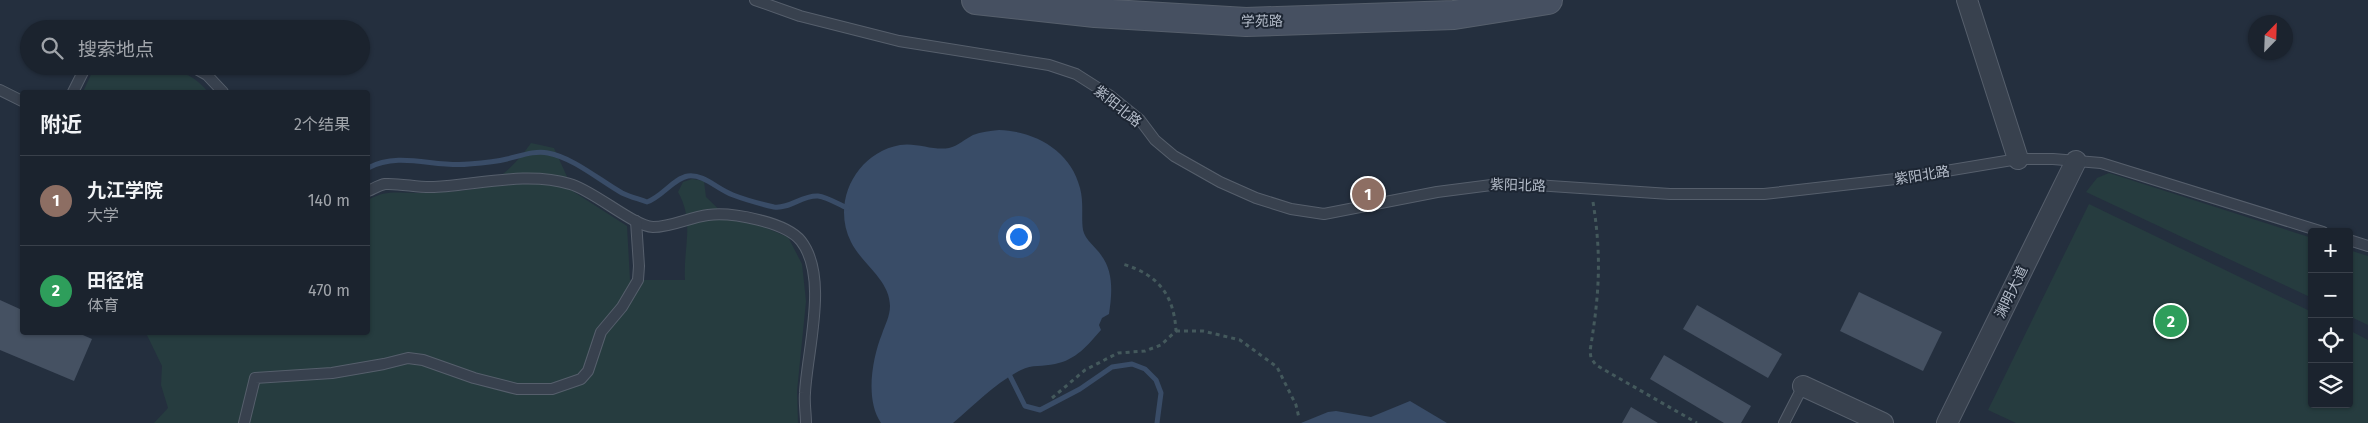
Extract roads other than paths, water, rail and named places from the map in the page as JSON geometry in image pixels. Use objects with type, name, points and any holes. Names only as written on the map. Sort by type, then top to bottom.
[{"type":"street","name":"学苑路","points":[[976,0],[1095,14],[1246,22],[1454,15],[1548,0]]},
{"type":"street","name":"学苑路","points":[[1109,0],[1256,7],[1414,0]]},
{"type":"street","points":[[1967,0],[2018,159]]},
{"type":"street","name":"渊明大道","points":[[1947,423],[2076,161]]},
{"type":"street","points":[[1803,386],[1883,423]]},
{"type":"lane","name":"紫阳北路","points":[[755,0],[800,16],[898,41],[1049,65],[1076,74],[1109,95],[1140,120],[1154,140],[1174,156],[1220,182],[1256,198],[1291,210],[1324,214],[1482,184],[1508,183],[1670,194],[1764,194],[1904,178],[2018,159],[2102,163],[2310,228]]},
{"type":"lane","points":[[74,90],[82,75]]},
{"type":"lane","points":[[207,75],[221,90]]},
{"type":"lane","points":[[0,90],[20,100]]},
{"type":"lane","points":[[370,190],[383,184],[432,187],[525,179],[553,181],[581,188],[636,221],[651,227],[671,225],[708,215],[739,217],[780,227],[792,233],[801,242],[808,255],[813,278],[815,306],[805,394],[806,423]]},
{"type":"lane","points":[[244,423],[255,378],[332,372],[384,364],[408,358],[423,360],[474,378],[517,389],[552,388],[581,379],[588,371],[601,332],[622,307],[638,280],[636,221]]},
{"type":"lane","points":[[2353,241],[2368,246]]},
{"type":"lane","points":[[1784,423],[1803,386]]},
{"type":"water","points":[[999,130],[1026,134],[1038,139],[1050,146],[1069,163],[1080,188],[1084,234],[1101,255],[1110,276],[1109,314],[1102,318],[1099,325],[1101,330],[1075,355],[1062,362],[1021,370],[994,388],[953,423],[881,423],[873,403],[872,379],[875,355],[888,317],[889,297],[880,280],[851,242],[846,227],[844,211],[846,196],[851,182],[871,158],[884,150],[906,144],[943,149],[949,148],[973,135]]},
{"type":"water","points":[[1410,401],[1447,423],[1301,423],[1328,412],[1336,411],[1371,417]]},
{"type":"waterway","points":[[370,167],[380,163],[405,160],[456,165],[479,163],[543,152],[567,160],[622,193],[647,202],[683,177],[694,176],[700,177],[733,195],[774,207],[785,206],[812,196],[818,196],[847,208]]},
{"type":"waterway","points":[[1010,376],[1025,406],[1040,410],[1080,389],[1112,367],[1132,364],[1145,369],[1156,380],[1161,393],[1157,423]]},
{"type":"place","name":"九江学院","points":[[1368,194]]},
{"type":"place","name":"田径馆","points":[[2171,321]]}]
